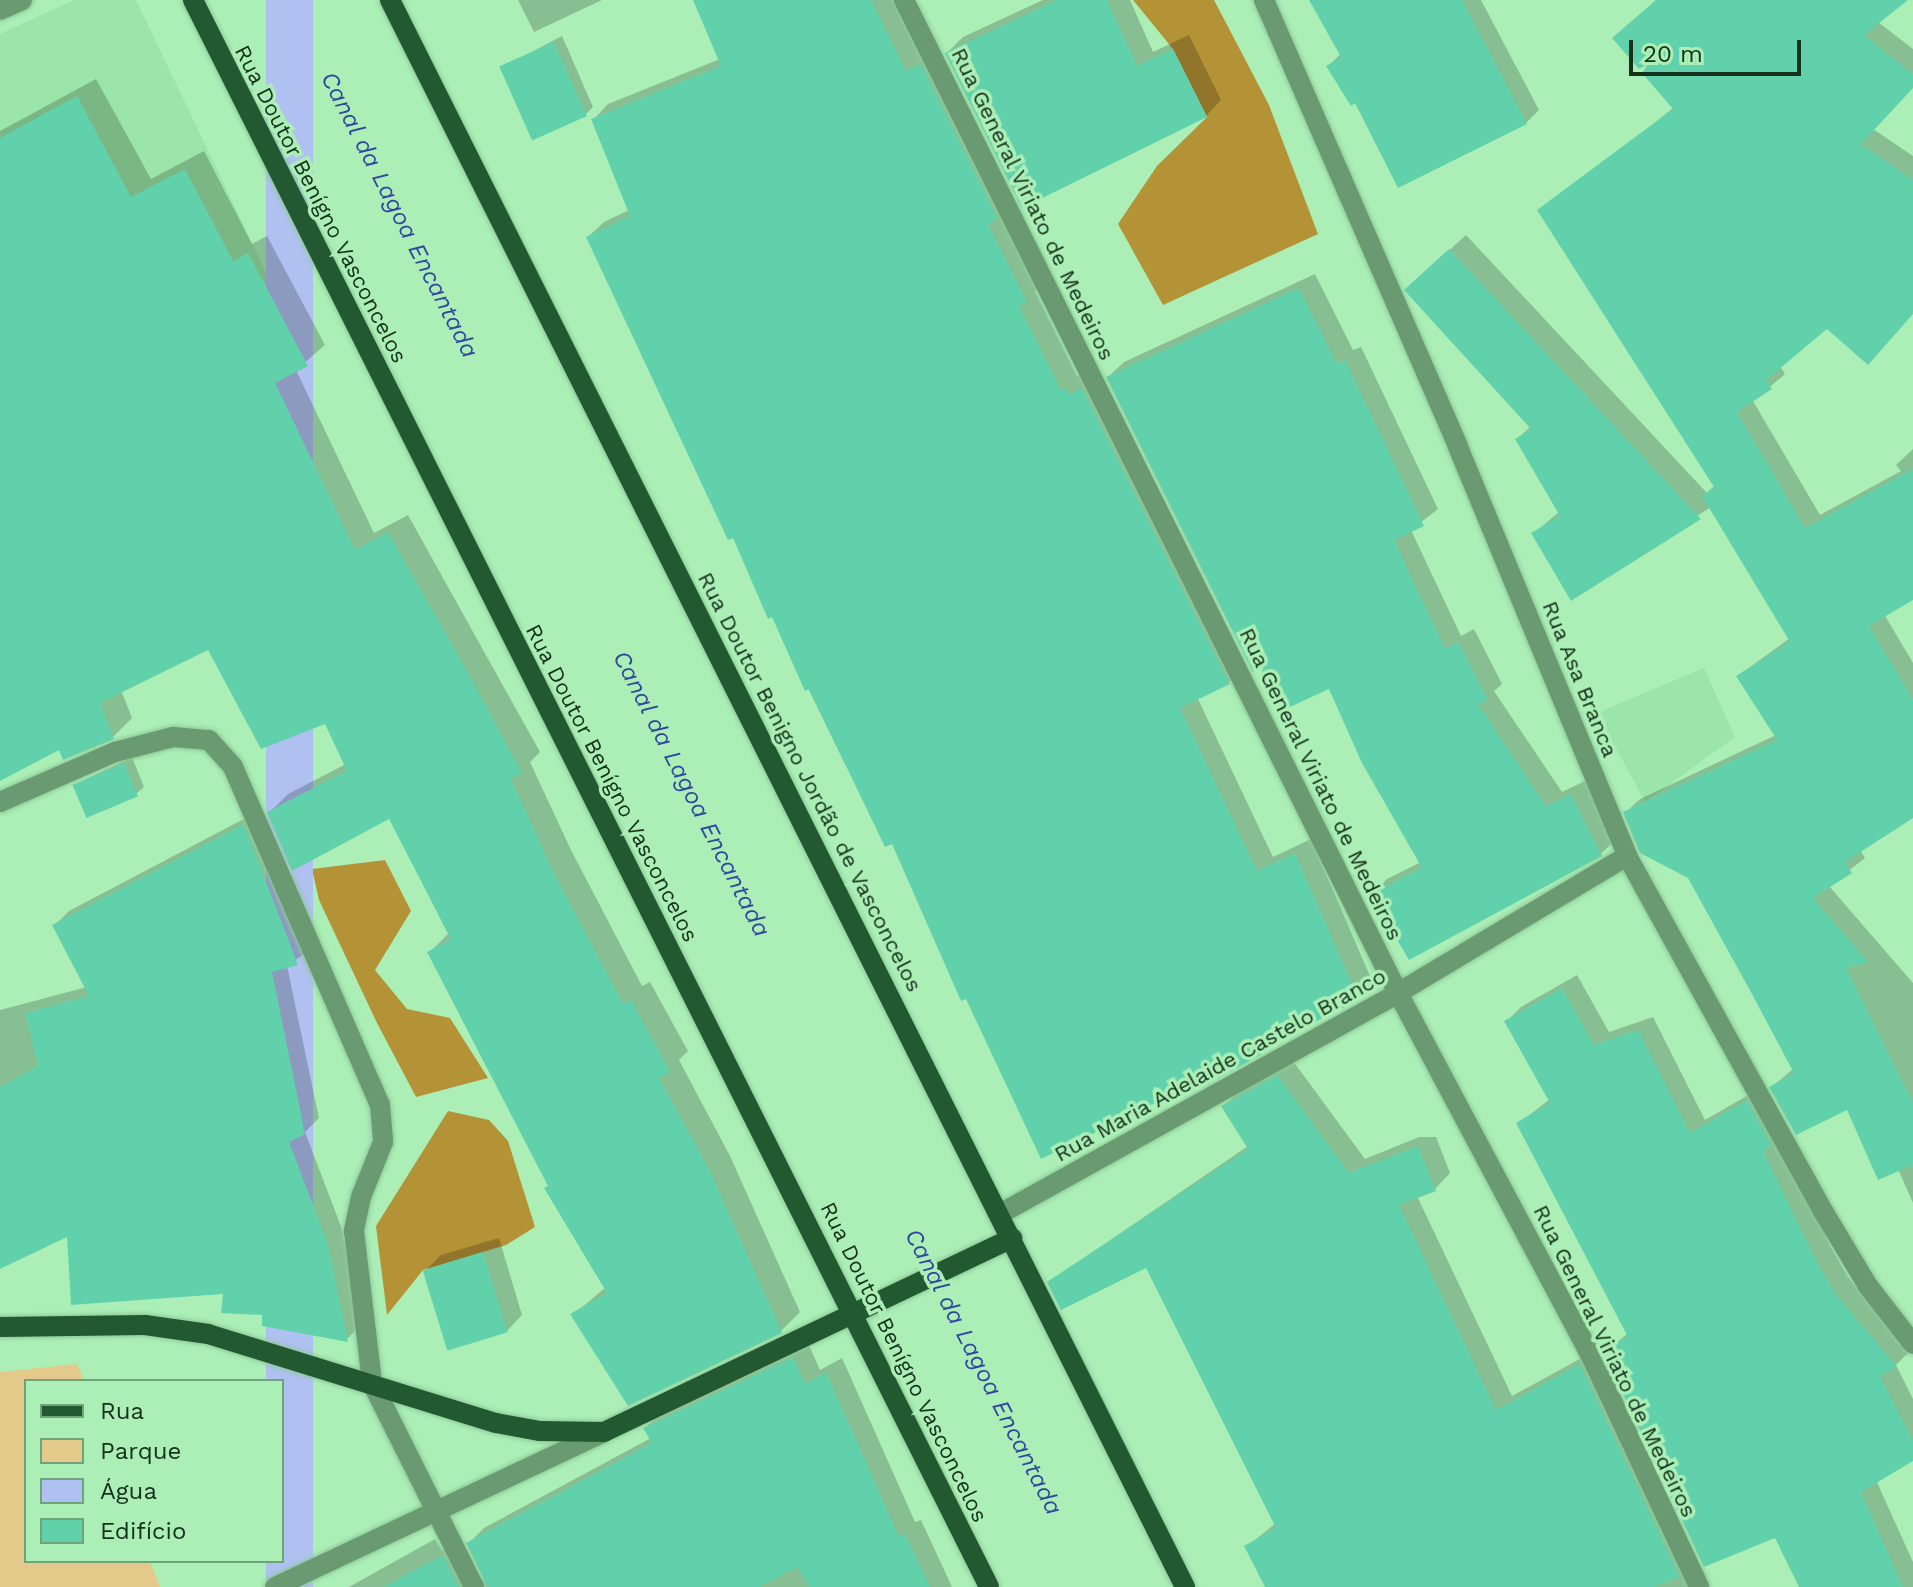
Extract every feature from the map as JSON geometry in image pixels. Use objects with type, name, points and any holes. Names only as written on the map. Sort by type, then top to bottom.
[{"type":"main road","name":"Rua Doutor Benígno Vasconcelos","points":[[193,0],[853,1310],[989,1587]]},
{"type":"main road","name":"Rua Doutor Benigno Jordão de Vasconcelos","points":[[390,0],[1185,1587]]},
{"type":"main road","points":[[0,1327],[145,1325],[208,1334],[496,1423],[540,1431],[604,1432],[853,1310],[1012,1238]]},
{"type":"street","points":[[0,10],[22,0]]},
{"type":"street","name":"Rua General Viriato de Medeiros","points":[[904,0],[1398,993],[1591,1356],[1699,1587]]},
{"type":"street","name":"Rua Asa Branca","points":[[1264,0],[1627,856],[1823,1211],[1868,1286],[1913,1344]]},
{"type":"street","points":[[0,802],[115,752],[173,737],[209,740],[233,767],[360,1052],[383,1117],[383,1142],[361,1197],[354,1231],[372,1383],[474,1587]]},
{"type":"street","name":"Rua Maria Adelaide Castelo Branco","points":[[1000,1214],[1398,993],[1627,856]]},
{"type":"street","points":[[275,1587],[604,1432]]},
{"type":"shaded area","points":[[74,0],[136,0],[310,364],[0,536],[0,34]]},
{"type":"shaded area","points":[[1133,0],[1214,0],[1269,105],[1318,234],[1163,305],[1118,224],[1157,166],[1207,117],[1173,49]]},
{"type":"shaded area","points":[[1704,668],[1735,737],[1645,802],[1597,713]]},
{"type":"shaded area","points":[[385,860],[411,911],[375,970],[407,1009],[450,1018],[488,1078],[416,1097],[377,1023],[319,900],[312,869]]},
{"type":"shaded area","points":[[448,1111],[489,1120],[508,1141],[535,1227],[506,1245],[423,1270],[387,1315],[376,1226]]},
{"type":"green space","points":[[77,1364],[83,1379],[24,1379],[24,1563],[151,1563],[160,1587],[0,1587],[0,1372]]},
{"type":"water","points":[[266,0],[313,0],[313,1587],[266,1587],[266,1563],[284,1563],[284,1379],[266,1379]]},
{"type":"building","points":[[693,0],[871,0],[906,71],[921,64],[998,219],[988,224],[1027,302],[1019,306],[1061,390],[1066,388],[1069,394],[1082,388],[1230,684],[1180,708],[1257,871],[1295,853],[1359,1000],[1259,1050],[1262,1054],[1208,1084],[1205,1079],[1041,1159],[966,999],[961,1001],[892,844],[885,847],[809,689],[805,691],[772,617],[768,619],[733,538],[728,540],[586,237],[630,216],[591,119],[721,66]]},
{"type":"building","points":[[1057,0],[1107,0],[1137,66],[1173,49],[1207,117],[1022,208],[945,53]]},
{"type":"building","points":[[1309,0],[1462,0],[1527,124],[1398,188],[1355,103],[1351,106],[1326,66],[1341,57]]},
{"type":"building","points":[[1656,0],[1908,0],[1864,35],[1913,74],[1913,88],[1861,144],[1913,180],[1913,314],[1868,365],[1827,329],[1766,380],[1772,389],[1737,412],[1805,528],[1913,469],[1913,600],[1869,626],[1913,700],[1913,818],[1845,862],[1852,873],[1813,898],[1868,962],[1846,968],[1913,1103],[1913,1165],[1878,1180],[1847,1110],[1796,1135],[1769,1087],[1794,1073],[1753,996],[1688,878],[1640,853],[1623,812],[1777,740],[1736,676],[1790,642],[1702,496],[1714,487],[1537,210],[1673,109],[1642,73],[1648,64],[1639,69],[1612,38]]},
{"type":"building","points":[[554,42],[587,116],[532,140],[499,66]]},
{"type":"building","points":[[77,96],[131,197],[185,169],[233,261],[248,253],[308,366],[275,383],[355,550],[388,532],[471,678],[522,773],[511,779],[552,869],[623,1004],[631,999],[670,1072],[659,1078],[710,1171],[782,1333],[628,1406],[570,1314],[607,1293],[544,1188],[548,1186],[427,952],[451,939],[389,819],[292,871],[267,812],[347,771],[325,724],[261,749],[208,650],[100,703],[114,739],[63,760],[59,750],[0,781],[0,138]]},
{"type":"building","points":[[1449,249],[1701,519],[1571,601],[1531,533],[1560,516],[1515,439],[1531,429],[1404,290]]},
{"type":"building","points":[[1299,288],[1337,364],[1345,360],[1424,526],[1394,540],[1445,649],[1458,642],[1488,700],[1478,704],[1546,806],[1571,794],[1602,856],[1409,960],[1370,894],[1422,868],[1362,763],[1329,689],[1281,711],[1261,669],[1253,672],[1106,377]]},
{"type":"building","points":[[124,763],[138,796],[87,818],[72,785]]},
{"type":"building","points":[[244,824],[298,965],[272,972],[305,1134],[289,1142],[328,1244],[348,1342],[262,1326],[262,1315],[221,1313],[223,1294],[71,1305],[67,1237],[0,1269],[0,1087],[38,1066],[25,1013],[89,996],[52,925]]},
{"type":"building","points":[[1562,988],[1594,1045],[1638,1030],[1690,1133],[1747,1100],[1772,1146],[1763,1151],[1817,1262],[1834,1292],[1897,1367],[1880,1376],[1913,1441],[1913,1461],[1861,1492],[1903,1587],[1799,1587],[1775,1538],[1704,1567],[1603,1351],[1628,1337],[1516,1123],[1550,1103],[1504,1021]]},
{"type":"building","points":[[1277,1075],[1349,1173],[1418,1146],[1436,1191],[1399,1205],[1496,1410],[1580,1364],[1680,1577],[1654,1587],[1265,1587],[1244,1546],[1276,1528],[1146,1268],[1061,1310],[1047,1282],[1248,1149],[1221,1106]]},
{"type":"building","points":[[483,1252],[508,1332],[447,1351],[423,1270]]},
{"type":"building","points":[[793,1357],[805,1384],[826,1372],[899,1537],[905,1534],[930,1587],[809,1587],[798,1567],[759,1587],[487,1587],[466,1543],[652,1443],[643,1428]]},
{"type":"building","points":[[443,1555],[459,1587],[384,1587]]},
{"type":"water label","name":"Canal da Lagoa Encantada","points":[[399,215]]},
{"type":"water label","name":"Canal da Lagoa Encantada","points":[[691,794]]},
{"type":"water label","name":"Canal da Lagoa Encantada","points":[[983,1372]]}]
